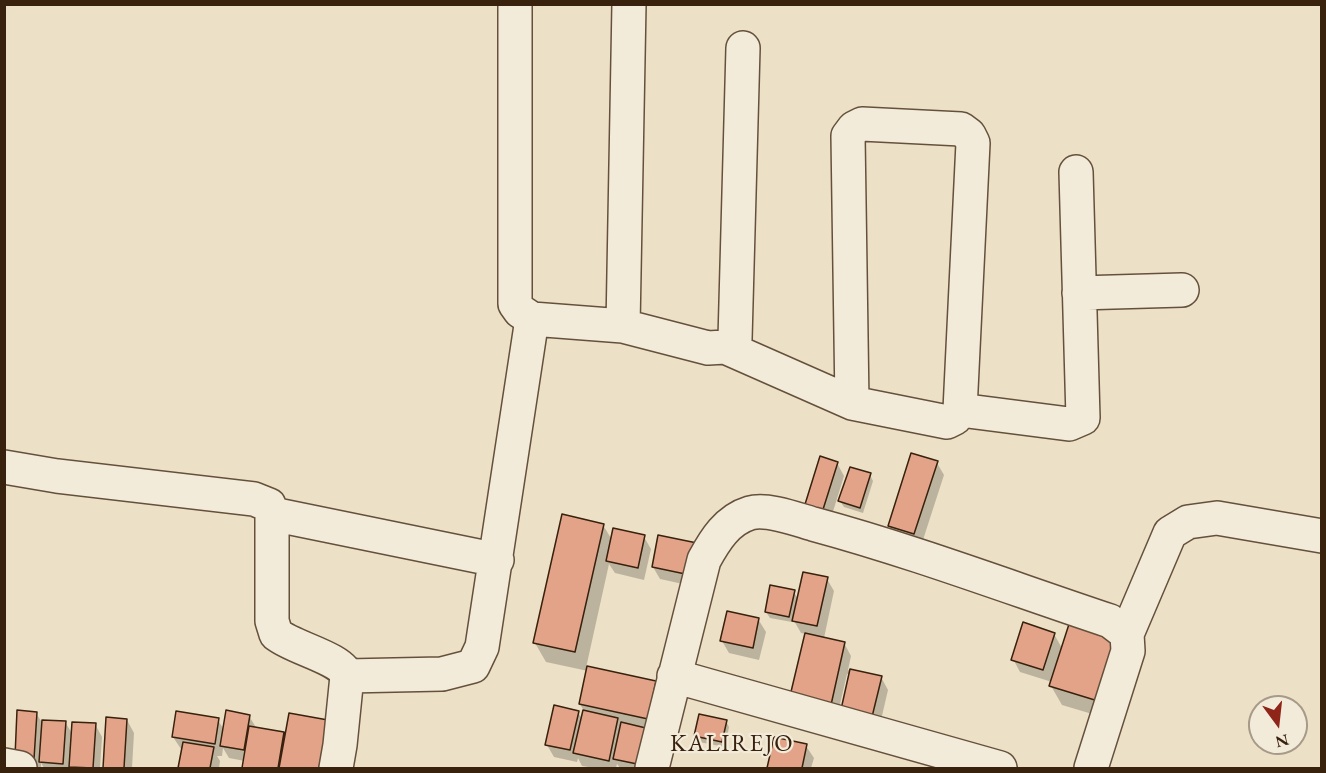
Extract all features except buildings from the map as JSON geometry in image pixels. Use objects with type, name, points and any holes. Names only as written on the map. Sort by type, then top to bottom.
[{"type":"street","points":[[515,4],[515,304],[520,311],[532,319],[623,326],[708,348],[725,347],[852,403],[947,422],[955,418],[960,410],[973,143],[969,135],[961,129],[862,124],[855,128],[849,136],[852,403]]},
{"type":"street","points":[[623,326],[629,4]]},
{"type":"street","points":[[725,347],[735,339],[743,48]]},
{"type":"street","points":[[960,410],[1069,424],[1083,418],[1076,172]]},
{"type":"street","points":[[1079,293],[1182,290]]},
{"type":"street","points":[[347,676],[442,674],[473,666],[482,647],[497,560],[532,319]]},
{"type":"street","points":[[4,467],[57,476],[254,500],[269,505],[273,514],[272,621],[276,634],[284,641],[336,662],[345,669],[347,676],[336,768]]},
{"type":"street","points":[[652,768],[704,560],[713,543],[731,522],[753,512],[776,514],[857,536],[1110,621],[1127,634]]},
{"type":"street","points":[[273,514],[497,560]]},
{"type":"street","points":[[1091,768],[1128,651],[1127,634],[1170,533],[1188,522],[1217,518],[1322,536]]},
{"type":"street","points":[[674,676],[1000,768]]},
{"type":"street","points":[[4,765],[20,768]]},
{"type":"district","name":"KALIREJO","points":[[732,744]]}]
